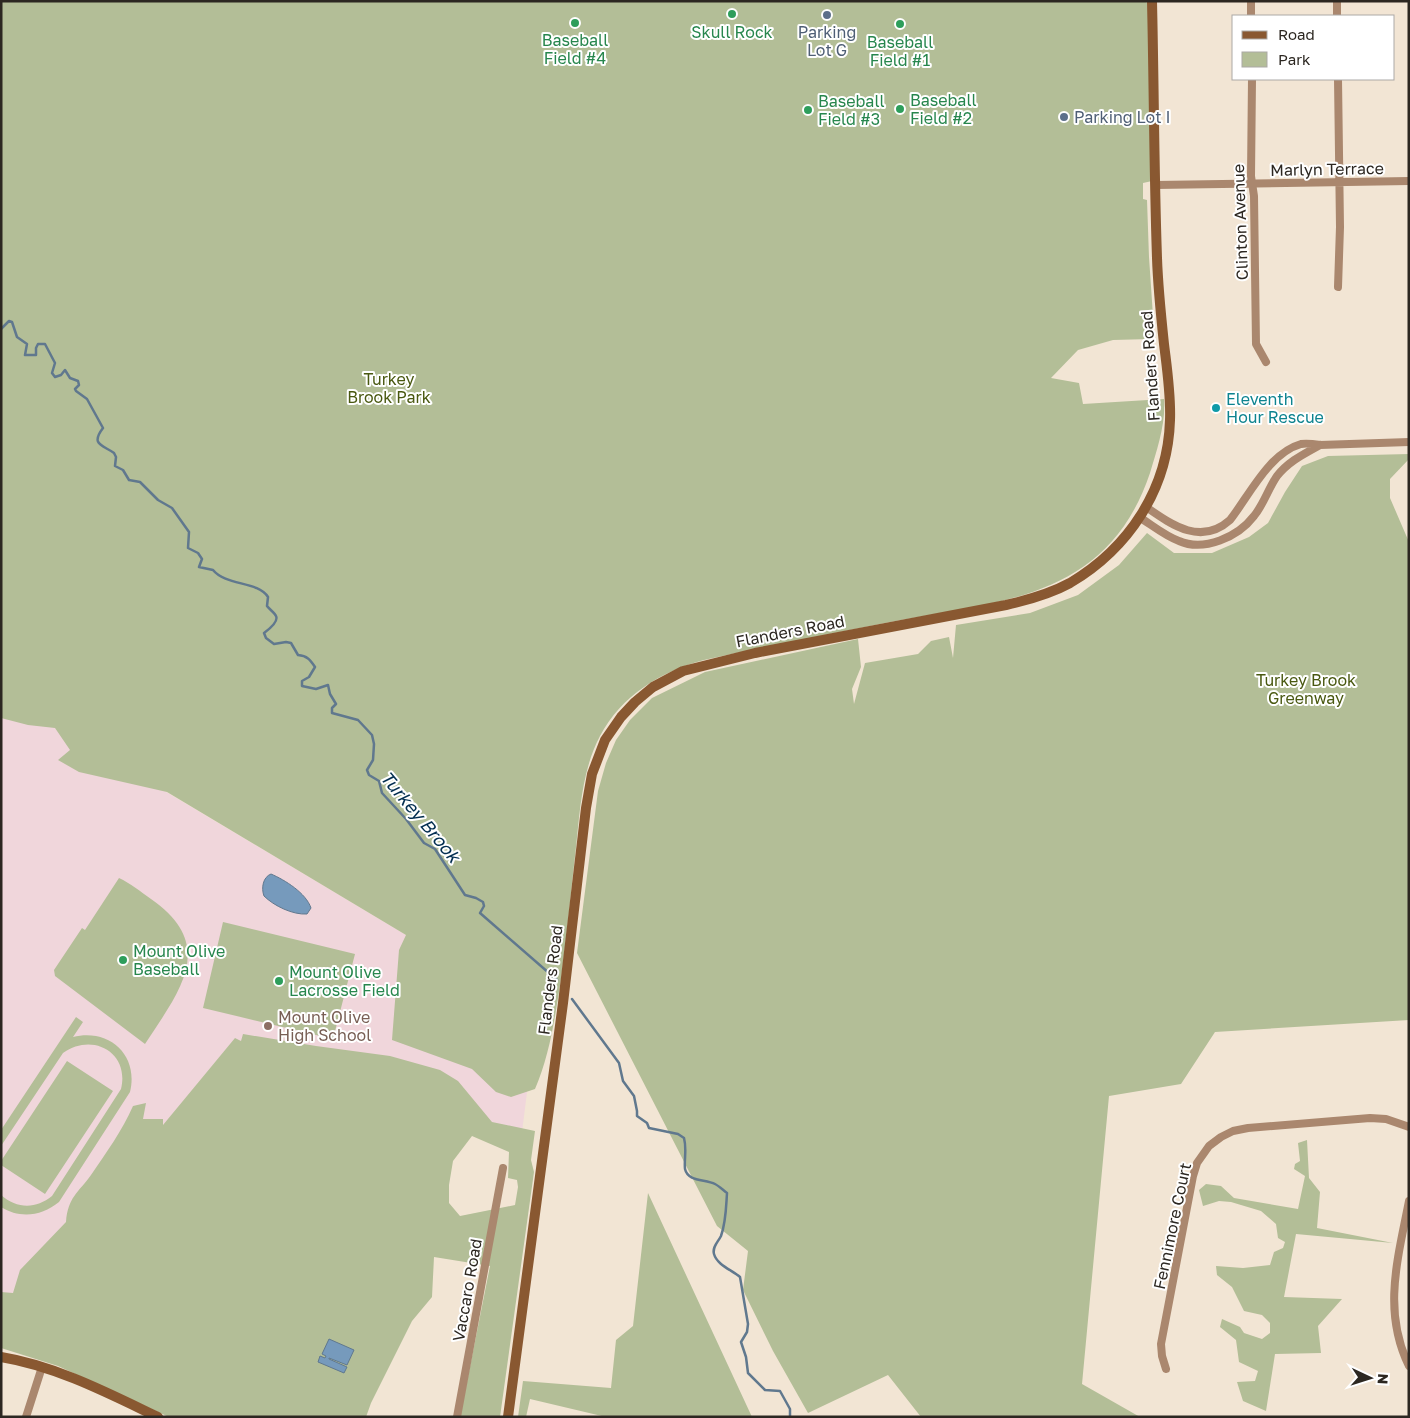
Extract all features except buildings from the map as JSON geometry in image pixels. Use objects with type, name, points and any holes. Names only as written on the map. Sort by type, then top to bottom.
[{"type":"main road","name":"Flanders Road","points":[[508,1417],[564,993],[586,808],[594,765],[613,726],[649,690],[691,669],[778,648],[1006,605],[1044,595],[1069,583],[1099,562],[1122,540],[1146,507],[1161,475],[1168,445],[1170,416],[1158,270],[1152,1]]},
{"type":"main road","points":[[1,1357],[42,1367],[158,1417]]},
{"type":"street","points":[[1251,1],[1251,15]]},
{"type":"street","points":[[1337,1],[1337,15]]},
{"type":"street","name":"Clinton Avenue","points":[[1252,80],[1252,184],[1256,344],[1266,362]]},
{"type":"street","points":[[1338,80],[1340,227],[1338,286]]},
{"type":"street","name":"Marlyn Terrace","points":[[1156,185],[1409,181]]},
{"type":"street","points":[[1146,507],[1175,525],[1189,531],[1202,532],[1213,530],[1222,527],[1230,520],[1280,455],[1300,444],[1409,442]]},
{"type":"street","points":[[1139,517],[1174,539],[1185,543],[1204,544],[1226,538],[1241,530],[1253,518],[1271,485],[1292,461],[1320,445]]},
{"type":"street","name":"Fennimore Court","points":[[1166,1369],[1161,1344],[1193,1176],[1197,1163],[1209,1146],[1227,1134],[1248,1128],[1370,1118],[1386,1119],[1409,1127]]},
{"type":"street","name":"Vaccaro Road","points":[[457,1417],[503,1168]]},
{"type":"street","points":[[1409,1201],[1393,1295],[1398,1336],[1409,1366]]},
{"type":"street","points":[[26,1417],[42,1367]]},
{"type":"shaded area","name":"Mount Olive High School","points":[[1,712],[47,714],[69,734],[537,1013],[520,1148],[235,1039],[1,1320]]},
{"type":"green space","name":"Turkey Brook Park","points":[[1,1],[1144,1],[1148,3],[1152,181],[1143,183],[1143,199],[1147,200],[1153,316],[1151,339],[1113,340],[1078,350],[1051,378],[1079,383],[1083,404],[1164,399],[1162,427],[1150,473],[1131,515],[1106,547],[1077,571],[1044,588],[1007,600],[704,660],[658,678],[631,697],[609,722],[600,736],[589,762],[581,805],[561,979],[545,1062],[535,1089],[511,1097],[496,1092],[472,1069],[392,1040],[399,950],[406,935],[167,792],[79,772],[58,760],[70,750],[55,728],[28,725],[1,718]]},
{"type":"green space","name":"Turkey Brook Greenway","points":[[1409,454],[1409,459],[1390,479],[1390,498],[1409,542],[1409,1020],[1215,1032],[1181,1084],[1109,1096],[1082,1384],[1140,1417],[921,1417],[888,1375],[808,1413],[773,1351],[743,1290],[748,1251],[717,1226],[577,953],[598,791],[606,763],[616,740],[630,720],[652,698],[705,672],[858,639],[861,667],[852,689],[854,704],[865,663],[918,654],[931,641],[949,637],[953,658],[956,625],[1030,613],[1078,595],[1119,565],[1147,533],[1174,553],[1212,553],[1249,537],[1268,523],[1302,466],[1328,456]]},
{"type":"green space","name":"Mount Olive Baseball","points":[[119,878],[151,899],[172,917],[183,934],[188,952],[186,970],[179,988],[145,1044],[55,976],[54,970],[82,928],[85,930]]},
{"type":"green space","name":"Mount Olive Lacrosse Field","points":[[223,922],[355,954],[333,1039],[203,1008]]},
{"type":"green space","points":[[76,1017],[83,1022],[73,1037],[86,1035],[109,1041],[118,1047],[125,1056],[130,1067],[132,1079],[130,1092],[59,1202],[38,1213],[23,1214],[8,1211],[1,1207],[1,1195],[13,1203],[26,1206],[40,1203],[52,1196],[121,1089],[122,1076],[120,1065],[114,1056],[106,1049],[96,1045],[74,1047],[63,1053],[1,1146],[1,1130]]},
{"type":"green space","points":[[243,1034],[390,1056],[440,1070],[458,1081],[492,1122],[535,1131],[531,1160],[534,1172],[500,1417],[460,1417],[490,1266],[434,1257],[432,1297],[412,1321],[371,1403],[366,1417],[169,1417],[58,1366],[1,1348],[1,1292],[13,1293],[20,1270],[66,1222],[71,1201],[114,1142],[133,1106],[146,1103],[143,1119],[163,1119],[163,1125],[235,1038],[241,1041]],"holes":[[[472,1136],[509,1152],[508,1178],[517,1180],[518,1187],[515,1205],[460,1216],[449,1203],[449,1185],[453,1161]]]},
{"type":"green space","points":[[67,1061],[113,1091],[45,1194],[1,1165],[1,1161]]},
{"type":"green space","points":[[1307,1140],[1309,1178],[1320,1192],[1317,1228],[1393,1243],[1296,1234],[1284,1297],[1342,1299],[1318,1326],[1321,1353],[1275,1354],[1266,1411],[1243,1401],[1237,1382],[1255,1381],[1258,1371],[1239,1362],[1236,1340],[1220,1327],[1222,1319],[1240,1327],[1244,1333],[1262,1339],[1270,1333],[1270,1323],[1262,1315],[1244,1311],[1232,1287],[1217,1275],[1216,1266],[1243,1268],[1270,1265],[1274,1252],[1283,1248],[1285,1242],[1278,1238],[1276,1224],[1261,1211],[1231,1202],[1219,1201],[1203,1206],[1199,1190],[1206,1184],[1221,1186],[1234,1198],[1298,1209],[1305,1176],[1294,1169],[1295,1164],[1300,1161],[1298,1143]]},
{"type":"green space","points":[[648,1193],[752,1417],[606,1417],[530,1399],[526,1417],[518,1417],[523,1381],[611,1388],[616,1340],[633,1326]]},
{"type":"water","points":[[271,874],[288,883],[305,897],[311,908],[307,914],[284,909],[264,896],[263,883],[268,875]]},
{"type":"water","points":[[329,1339],[354,1350],[347,1365],[329,1358],[347,1367],[344,1373],[318,1362],[320,1356],[325,1358],[326,1356],[322,1354]]},
{"type":"waterway","name":"Turkey Brook","points":[[1,329],[9,321],[12,322],[17,337],[27,344],[25,355],[36,355],[38,344],[45,344],[55,363],[52,373],[55,377],[61,375],[65,370],[70,378],[78,381],[79,385],[75,389],[76,391],[87,399],[103,428],[99,434],[98,441],[102,446],[114,453],[116,457],[115,466],[123,470],[129,480],[140,482],[158,500],[172,508],[189,532],[188,548],[198,553],[202,559],[199,567],[213,570],[226,579],[257,588],[268,597],[267,606],[277,618],[273,626],[264,633],[266,638],[274,644],[291,643],[298,655],[310,660],[315,667],[309,677],[302,681],[302,686],[316,689],[328,685],[330,694],[336,704],[332,708],[332,713],[358,720],[372,735],[374,744],[373,760],[367,770],[369,775],[379,781],[382,793],[406,819],[424,843],[435,849],[465,895],[483,902],[484,906],[480,913],[557,980]]},
{"type":"waterway","name":"Turkey Brook","points":[[572,999],[619,1063],[623,1081],[634,1096],[637,1116],[647,1123],[649,1128],[678,1134],[684,1138],[685,1169],[687,1173],[693,1178],[711,1182],[727,1193],[724,1225],[714,1254],[721,1264],[740,1277],[748,1324],[747,1332],[741,1342],[746,1357],[748,1373],[765,1390],[780,1391],[790,1409],[790,1417]]},
{"type":"place","name":"Skull Rock","points":[[732,14]]},
{"type":"place","name":"Parking Lot G","points":[[827,15]]},
{"type":"place","name":"Baseball Field #4","points":[[575,23]]},
{"type":"place","name":"Baseball Field #1","points":[[900,24]]},
{"type":"place","name":"Baseball Field #2","points":[[900,109]]},
{"type":"place","name":"Baseball Field #3","points":[[808,110]]},
{"type":"place","name":"Parking Lot I","points":[[1064,117]]},
{"type":"place","name":"Eleventh Hour Rescue","points":[[1216,408]]},
{"type":"place","name":"Mount Olive Baseball","points":[[123,960]]},
{"type":"place","name":"Mount Olive Lacrosse Field","points":[[279,981]]},
{"type":"place","name":"Mount Olive High School","points":[[268,1026]]}]
